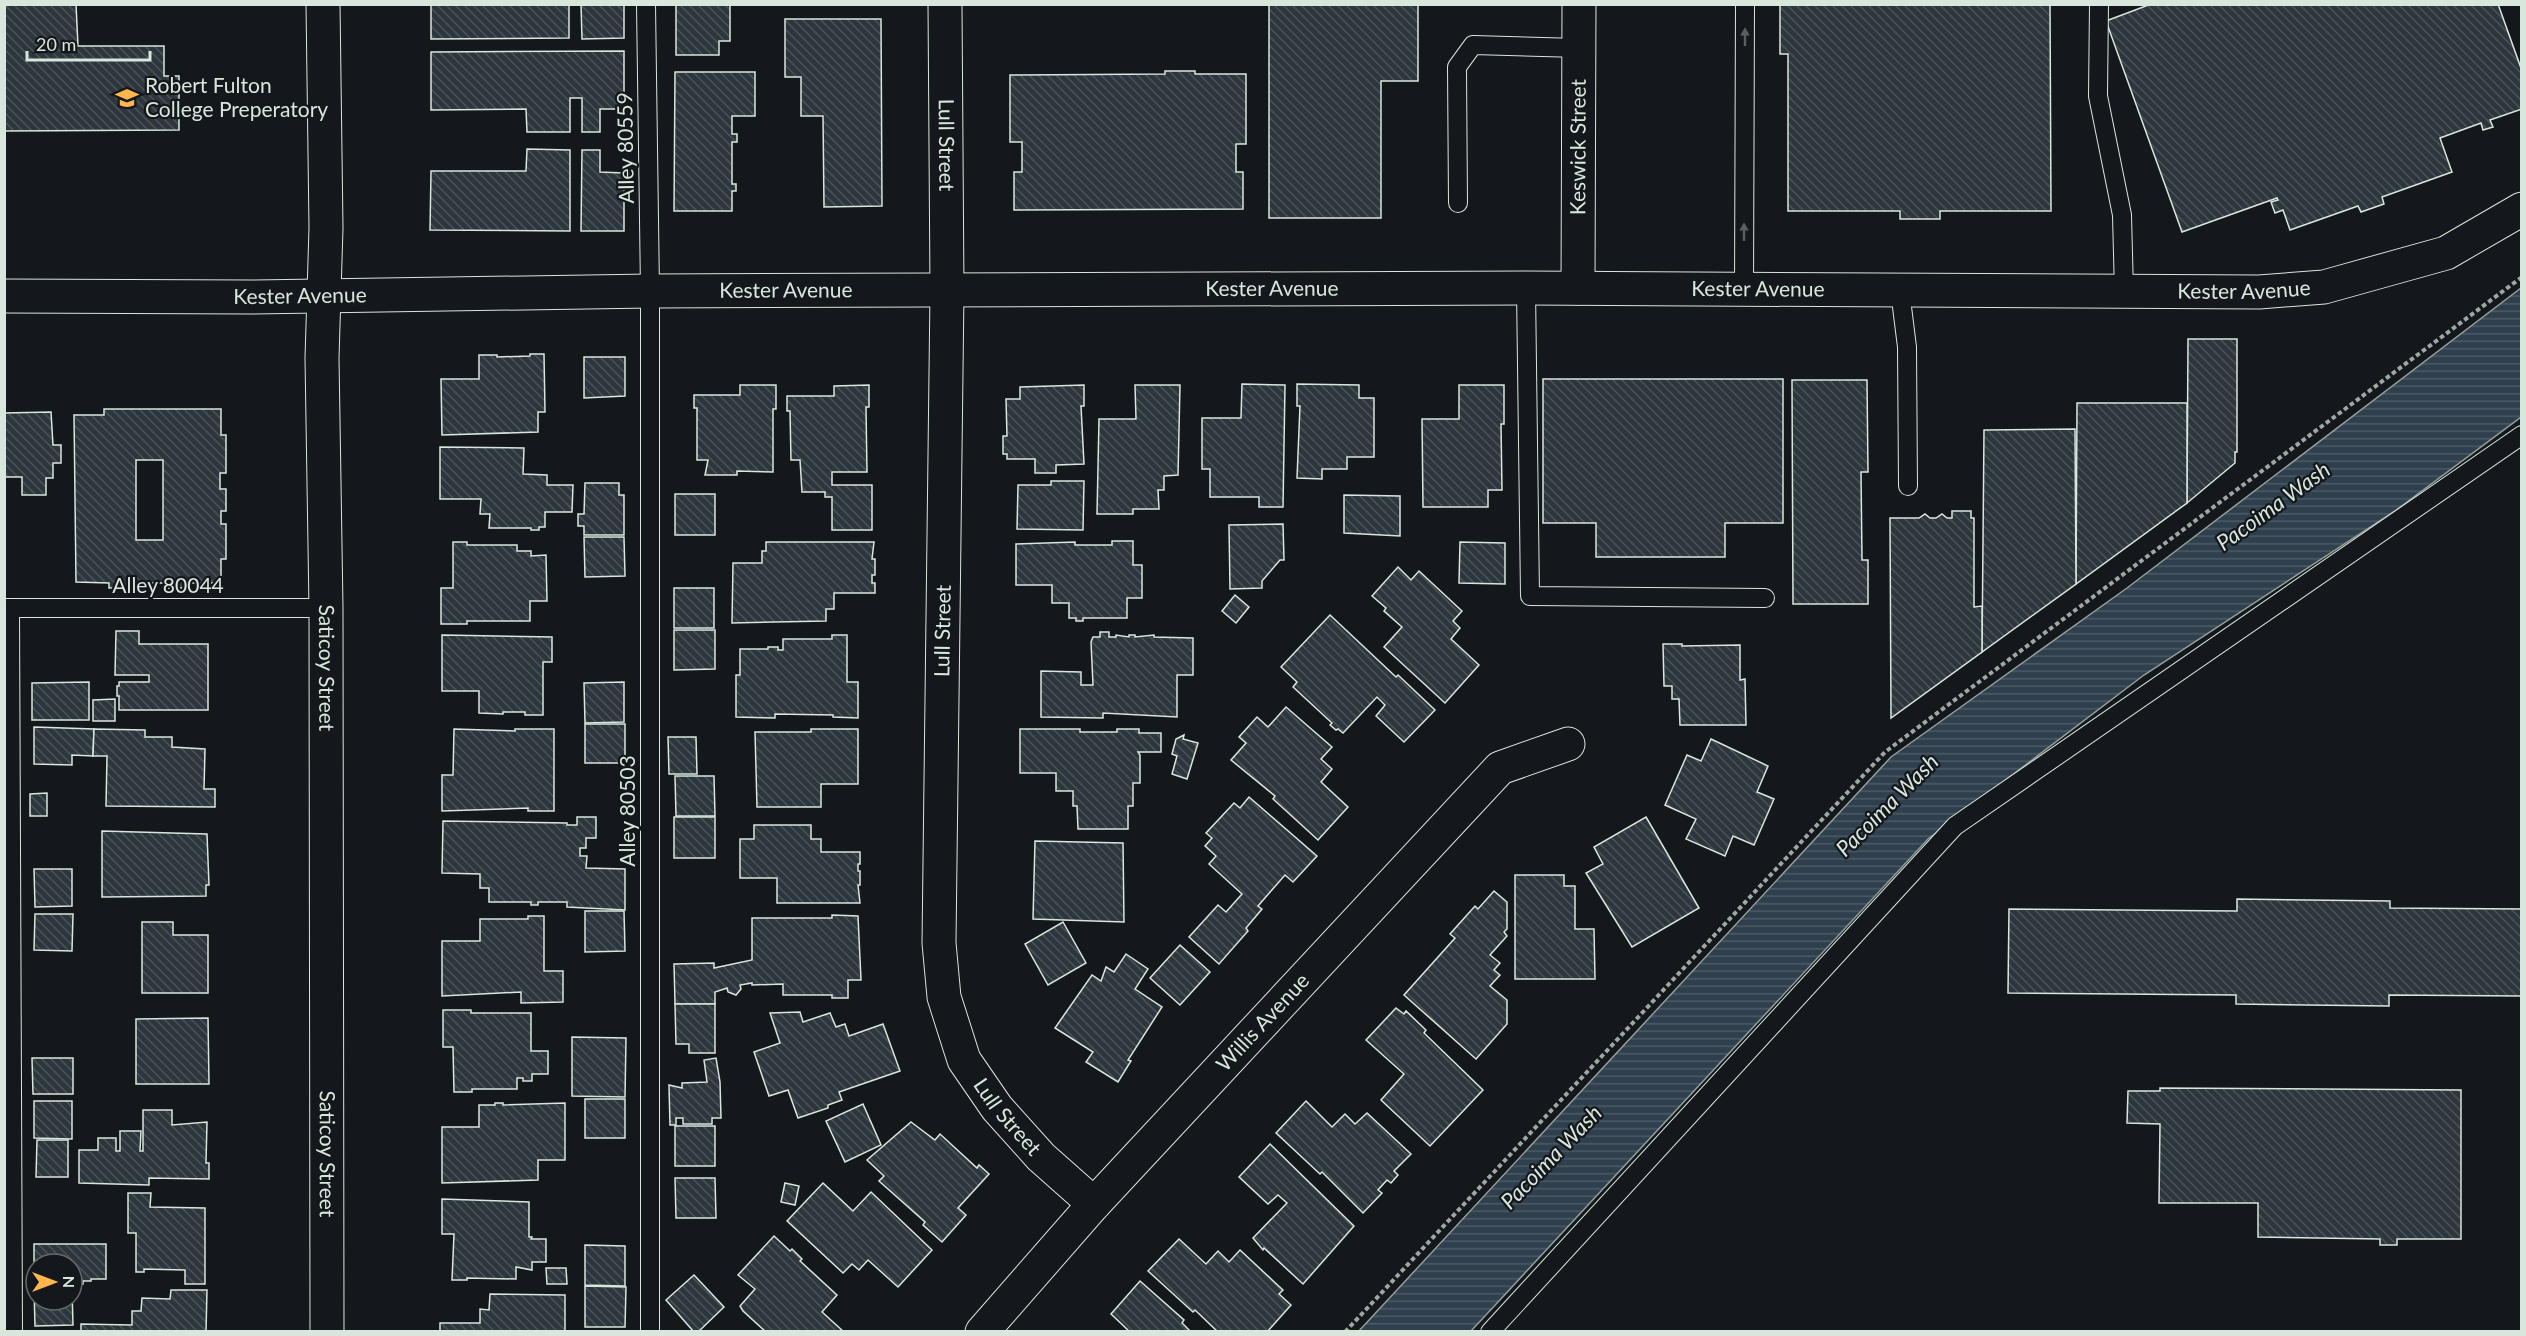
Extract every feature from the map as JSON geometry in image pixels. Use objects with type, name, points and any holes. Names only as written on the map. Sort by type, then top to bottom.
[{"type":"street","name":"Saticoy Street","points":[[323,4],[325,296],[322,358],[326,608],[327,1332]]},
{"type":"street","name":"Lull Street","points":[[945,4],[947,291],[939,943],[944,997],[964,1060],[997,1108],[1041,1157],[1094,1204]]},
{"type":"street","name":"Keswick Street","points":[[1578,288],[1580,4]]},
{"type":"street","name":"Kester Avenue","points":[[4,296],[1526,288],[2259,292],[2324,287],[2446,253],[2522,209]]},
{"type":"street","name":"Willis Avenue","points":[[982,1332],[1094,1204],[1500,768],[1568,744]]},
{"type":"lane","name":"Alley 80559","points":[[646,4],[650,291]]},
{"type":"lane","points":[[1744,290],[1745,4]]},
{"type":"lane","points":[[2099,4],[2098,96],[2122,215],[2124,292]]},
{"type":"lane","points":[[1458,203],[1457,67],[1473,45],[1580,48]]},
{"type":"lane","points":[[1526,288],[1530,596],[1765,598]]},
{"type":"lane","name":"Alley 80503","points":[[650,291],[650,1332]]},
{"type":"lane","points":[[1900,291],[1907,347],[1908,486]]},
{"type":"lane","points":[[1490,1332],[1955,826],[2522,435]]},
{"type":"lane","points":[[7,608],[13,1332]]},
{"type":"lane","name":"Alley 80044","points":[[7,608],[326,608]]},
{"type":"path","points":[[1345,1332],[1885,752],[2522,277]]},
{"type":"water","name":"Pacoima Wash","points":[[2521,288],[2521,417],[2395,511],[2144,675],[1928,839],[1471,1331],[1358,1332],[1891,757],[2127,588]]},
{"type":"building","points":[[4,4],[76,4],[78,46],[164,46],[164,76],[179,76],[179,130],[4,131]]},
{"type":"building","points":[[431,4],[569,4],[569,38],[431,39]]},
{"type":"building","points":[[581,4],[624,4],[624,38],[582,39]]},
{"type":"building","points":[[676,4],[730,4],[730,41],[719,41],[719,55],[676,55]]},
{"type":"building","points":[[1269,4],[1418,4],[1418,81],[1381,81],[1381,218],[1269,218]]},
{"type":"building","points":[[1780,4],[2050,4],[2051,211],[1940,211],[1940,219],[1900,219],[1900,211],[1788,211],[1788,54],[1780,54]]},
{"type":"building","points":[[2151,4],[2498,4],[2522,71],[2522,109],[2490,120],[2493,127],[2483,130],[2481,123],[2440,138],[2452,172],[2382,197],[2384,204],[2361,212],[2358,206],[2290,230],[2283,210],[2275,213],[2271,202],[2278,200],[2277,198],[2182,232],[2106,21]]},
{"type":"building","points":[[785,19],[881,19],[882,206],[824,207],[823,116],[801,116],[801,77],[785,77]]},
{"type":"building","points":[[624,51],[624,109],[600,109],[600,132],[582,132],[582,98],[570,98],[570,132],[527,132],[526,109],[431,110],[431,52]]},
{"type":"building","points":[[1165,71],[1195,71],[1195,74],[1246,74],[1246,144],[1236,144],[1236,172],[1243,172],[1243,209],[1014,210],[1014,172],[1022,172],[1022,142],[1010,142],[1010,75],[1165,74]]},
{"type":"building","points":[[675,72],[755,72],[755,116],[732,116],[732,134],[737,134],[737,142],[732,142],[732,184],[736,184],[736,191],[732,191],[732,211],[674,211]]},
{"type":"building","points":[[527,149],[570,150],[570,231],[430,230],[431,171],[526,171]]},
{"type":"building","points":[[582,150],[600,150],[600,172],[624,173],[624,231],[581,231]]},
{"type":"building","points":[[2188,339],[2237,339],[2237,452],[2235,452],[2235,463],[2187,503]]},
{"type":"building","points":[[530,354],[544,354],[545,412],[538,412],[538,432],[442,435],[441,379],[479,379],[479,355],[497,355],[497,357],[530,356]]},
{"type":"building","points":[[584,357],[625,357],[625,396],[584,398]]},
{"type":"building","points":[[1543,379],[1783,379],[1783,523],[1725,523],[1725,557],[1596,557],[1596,523],[1543,523]]},
{"type":"building","points":[[1792,380],[1867,380],[1868,472],[1861,472],[1862,560],[1868,560],[1868,604],[1793,604]]},
{"type":"building","points":[[1242,384],[1285,385],[1283,507],[1259,507],[1259,497],[1210,497],[1210,469],[1202,469],[1202,418],[1241,418]]},
{"type":"building","points":[[1297,384],[1359,385],[1359,398],[1374,398],[1374,457],[1347,457],[1347,469],[1322,469],[1322,479],[1297,478],[1300,406],[1297,406]]},
{"type":"building","points":[[740,385],[776,385],[776,409],[773,409],[773,472],[737,471],[737,475],[705,475],[708,460],[697,460],[697,408],[694,408],[694,395],[740,395]]},
{"type":"building","points":[[869,385],[869,407],[866,407],[867,472],[832,472],[832,485],[872,485],[872,530],[832,530],[832,497],[825,497],[825,492],[802,492],[800,460],[791,460],[790,411],[787,411],[787,396],[834,396],[834,386]]},
{"type":"building","points":[[1084,385],[1084,406],[1081,406],[1084,464],[1056,465],[1056,473],[1035,473],[1035,459],[1007,459],[1007,454],[1003,454],[1003,436],[1007,436],[1006,399],[1020,399],[1020,387]]},
{"type":"building","points":[[1135,385],[1180,385],[1178,475],[1164,476],[1164,490],[1158,490],[1159,509],[1133,509],[1133,514],[1097,514],[1099,419],[1136,419]]},
{"type":"building","points":[[1459,385],[1504,385],[1504,424],[1501,424],[1502,490],[1488,490],[1488,507],[1423,507],[1422,419],[1459,419]]},
{"type":"building","points":[[2077,403],[2187,403],[2187,503],[2076,584]]},
{"type":"building","points":[[104,409],[221,409],[221,435],[226,435],[226,473],[220,473],[220,489],[226,489],[226,511],[221,511],[221,524],[226,524],[226,559],[221,559],[221,583],[185,583],[185,588],[167,588],[167,583],[129,583],[129,588],[109,588],[109,583],[76,582],[74,415],[104,415]],"holes":[[[136,460],[163,460],[163,540],[136,540]]]},
{"type":"building","points":[[51,412],[53,445],[61,445],[61,463],[53,463],[53,478],[46,478],[46,495],[22,495],[22,477],[4,477],[4,413]]},
{"type":"building","points":[[2075,429],[2076,584],[1982,652],[1984,430]]},
{"type":"building","points":[[440,447],[524,448],[523,474],[547,475],[547,485],[573,485],[572,512],[545,512],[545,527],[539,527],[539,530],[489,528],[490,514],[480,514],[481,499],[440,499]]},
{"type":"building","points":[[1051,481],[1084,481],[1083,530],[1017,529],[1018,485],[1051,485]]},
{"type":"building","points":[[585,483],[619,483],[619,495],[624,495],[624,535],[584,535],[584,526],[578,526],[578,514],[584,514]]},
{"type":"building","points":[[675,494],[715,494],[715,535],[675,535]]},
{"type":"building","points":[[1344,495],[1400,496],[1400,536],[1344,533]]},
{"type":"building","points":[[1952,511],[1971,511],[1971,518],[1974,518],[1974,607],[1982,606],[1982,652],[1891,718],[1890,518],[1919,518],[1925,514],[1930,518],[1936,518],[1942,514],[1947,518],[1952,518]]},
{"type":"building","points":[[1283,524],[1284,560],[1280,560],[1262,581],[1262,588],[1230,589],[1229,525]]},
{"type":"building","points":[[584,537],[624,537],[625,576],[585,577]]},
{"type":"building","points":[[1112,541],[1133,541],[1133,565],[1142,565],[1142,598],[1127,598],[1127,618],[1083,618],[1083,621],[1076,621],[1076,618],[1069,618],[1069,603],[1052,603],[1052,585],[1016,585],[1016,544],[1075,542],[1075,545],[1112,545]]},
{"type":"building","points":[[453,542],[467,542],[467,545],[517,545],[517,551],[531,551],[531,556],[546,555],[547,601],[530,601],[530,621],[467,621],[467,624],[441,624],[441,588],[453,588]]},
{"type":"building","points":[[766,542],[874,542],[872,559],[875,559],[875,575],[872,575],[872,583],[875,583],[875,593],[834,593],[834,609],[826,609],[826,621],[732,623],[733,563],[762,563],[762,551],[766,551]]},
{"type":"building","points":[[1460,542],[1505,543],[1505,584],[1459,583]]},
{"type":"building","points":[[1398,567],[1411,580],[1419,571],[1462,611],[1453,621],[1460,628],[1451,639],[1479,665],[1445,703],[1384,647],[1402,627],[1384,611],[1386,608],[1372,596]]},
{"type":"building","points":[[674,588],[714,588],[714,628],[674,628]]},
{"type":"building","points":[[1235,595],[1249,607],[1236,623],[1222,611]]},
{"type":"building","points":[[1330,615],[1435,710],[1404,742],[1376,716],[1385,705],[1377,697],[1343,733],[1336,730],[1330,725],[1332,723],[1293,687],[1297,682],[1281,667]]},
{"type":"building","points":[[674,630],[715,630],[715,669],[674,670]]},
{"type":"building","points":[[116,631],[139,631],[139,644],[208,644],[208,710],[119,710],[117,686],[119,682],[149,682],[149,675],[115,675]]},
{"type":"building","points":[[1100,632],[1109,632],[1109,637],[1154,635],[1154,637],[1193,638],[1193,675],[1177,675],[1177,717],[1103,713],[1103,718],[1041,717],[1041,671],[1081,672],[1081,685],[1093,685],[1091,642],[1093,637],[1100,637]]},
{"type":"building","points":[[442,635],[552,637],[552,662],[543,662],[543,715],[525,715],[525,712],[479,713],[479,691],[442,691]]},
{"type":"building","points":[[832,635],[847,635],[847,682],[858,682],[858,718],[775,714],[775,718],[736,717],[736,675],[740,675],[740,649],[778,647],[778,650],[783,650],[783,639],[832,639]]},
{"type":"building","points":[[1663,644],[1740,645],[1740,680],[1745,679],[1746,725],[1680,725],[1679,699],[1672,699],[1672,686],[1664,686]]},
{"type":"building","points":[[89,682],[89,720],[32,720],[32,683]]},
{"type":"building","points":[[624,682],[624,722],[585,723],[584,683]]},
{"type":"building","points":[[115,699],[115,721],[93,721],[93,700]]},
{"type":"building","points":[[1286,707],[1332,747],[1321,759],[1332,769],[1321,782],[1348,807],[1318,840],[1273,799],[1275,796],[1231,760],[1246,743],[1239,737],[1257,717],[1268,727]]},
{"type":"building","points":[[585,724],[625,724],[625,763],[585,763]]},
{"type":"building","points":[[34,727],[94,729],[93,756],[72,755],[72,765],[34,764]]},
{"type":"building","points":[[94,729],[145,730],[145,737],[172,737],[172,747],[205,749],[204,789],[215,789],[215,807],[106,806],[107,756],[93,756]]},
{"type":"building","points":[[454,729],[515,731],[515,729],[554,729],[554,811],[528,811],[528,808],[442,811],[442,775],[453,775]]},
{"type":"building","points":[[811,729],[858,729],[858,784],[821,784],[821,807],[757,807],[755,732],[811,732]]},
{"type":"building","points":[[1020,729],[1080,729],[1080,732],[1117,732],[1117,729],[1139,729],[1139,733],[1161,733],[1161,752],[1138,752],[1140,755],[1140,783],[1133,783],[1133,806],[1128,806],[1128,829],[1078,829],[1077,806],[1073,806],[1073,791],[1056,791],[1056,773],[1020,773]]},
{"type":"building","points":[[1184,735],[1183,739],[1198,743],[1187,779],[1172,774],[1177,756],[1172,754],[1176,739]]},
{"type":"building","points":[[668,737],[696,737],[697,774],[669,774]]},
{"type":"building","points":[[1711,739],[1768,766],[1757,792],[1774,799],[1754,845],[1733,836],[1725,856],[1686,839],[1696,819],[1665,805],[1687,755],[1701,761]]},
{"type":"building","points":[[675,776],[714,776],[715,816],[676,816]]},
{"type":"building","points":[[47,793],[47,816],[30,816],[30,794]]},
{"type":"building","points":[[1249,797],[1317,856],[1293,882],[1285,875],[1258,906],[1262,909],[1246,928],[1248,931],[1219,964],[1189,937],[1218,905],[1226,912],[1242,894],[1209,864],[1216,856],[1205,846],[1212,838],[1206,833],[1234,803],[1240,808]]},
{"type":"building","points":[[577,817],[596,817],[596,838],[586,838],[586,848],[580,848],[580,856],[587,856],[586,868],[625,869],[625,910],[567,907],[567,902],[538,902],[538,905],[531,905],[531,902],[489,902],[489,888],[480,888],[480,874],[442,873],[443,821],[577,825]]},
{"type":"building","points":[[674,817],[715,817],[715,858],[674,858]]},
{"type":"building","points":[[1646,817],[1699,908],[1632,947],[1586,873],[1603,864],[1594,847]]},
{"type":"building","points":[[754,825],[811,825],[811,839],[821,839],[821,852],[860,852],[858,871],[860,871],[860,885],[858,885],[860,903],[777,903],[777,878],[740,878],[740,839],[754,839]]},
{"type":"building","points":[[102,831],[207,834],[209,885],[206,885],[206,896],[102,897]]},
{"type":"building","points":[[1035,841],[1123,843],[1124,922],[1033,919]]},
{"type":"building","points":[[34,869],[72,869],[72,906],[35,907]]},
{"type":"building","points":[[1515,875],[1564,875],[1564,886],[1575,886],[1575,929],[1594,929],[1595,979],[1515,979]]},
{"type":"building","points":[[1494,891],[1507,902],[1507,929],[1504,932],[1507,936],[1490,955],[1500,963],[1494,970],[1500,975],[1490,986],[1507,1000],[1507,1024],[1476,1059],[1404,995],[1455,938],[1450,934],[1475,906],[1478,909]]},
{"type":"building","points":[[2237,899],[2390,901],[2390,908],[2522,909],[2522,996],[2389,995],[2389,1006],[2236,1004],[2236,995],[2008,993],[2009,909],[2237,911]]},
{"type":"building","points":[[585,911],[624,911],[625,951],[585,952]]},
{"type":"building","points":[[35,914],[73,914],[72,951],[34,950]]},
{"type":"building","points":[[832,915],[858,916],[861,980],[848,980],[848,998],[832,998],[832,995],[783,995],[783,984],[752,985],[752,983],[740,985],[741,989],[736,995],[728,992],[727,988],[715,992],[715,1004],[675,1004],[674,964],[714,963],[714,968],[752,960],[752,918],[832,918]]},
{"type":"building","points":[[528,916],[544,916],[544,971],[563,971],[563,1002],[521,1003],[521,992],[442,996],[442,941],[480,941],[480,919],[528,919]]},
{"type":"building","points":[[142,922],[173,922],[173,935],[208,935],[208,993],[142,993]]},
{"type":"building","points":[[1063,922],[1086,963],[1048,985],[1025,944]]},
{"type":"building","points":[[1180,945],[1210,972],[1180,1005],[1150,978]]},
{"type":"building","points":[[1126,954],[1148,969],[1135,989],[1162,1007],[1128,1060],[1131,1061],[1118,1082],[1086,1062],[1093,1052],[1055,1028],[1092,975],[1101,981],[1106,967],[1114,972]]},
{"type":"building","points":[[675,1004],[715,1004],[715,1053],[689,1053],[689,1044],[676,1044]]},
{"type":"building","points":[[1396,1008],[1404,1014],[1406,1011],[1426,1030],[1424,1033],[1483,1090],[1430,1146],[1381,1100],[1404,1074],[1366,1040]]},
{"type":"building","points":[[443,1010],[471,1010],[471,1013],[531,1013],[531,1051],[548,1051],[548,1074],[532,1074],[532,1081],[517,1078],[517,1089],[472,1089],[472,1092],[454,1092],[453,1047],[443,1047]]},
{"type":"building","points":[[800,1012],[803,1022],[830,1013],[836,1027],[845,1024],[849,1036],[883,1024],[900,1071],[839,1092],[842,1100],[828,1105],[828,1108],[798,1118],[788,1090],[769,1096],[754,1052],[780,1043],[770,1013]]},
{"type":"building","points":[[208,1018],[209,1084],[136,1084],[136,1019]]},
{"type":"building","points":[[572,1037],[626,1038],[625,1097],[572,1096]]},
{"type":"building","points":[[32,1058],[73,1058],[73,1094],[33,1094]]},
{"type":"building","points":[[716,1058],[720,1082],[721,1118],[712,1118],[712,1124],[683,1124],[683,1118],[676,1118],[676,1125],[670,1125],[669,1085],[682,1088],[682,1083],[707,1082],[704,1060]]},
{"type":"building","points":[[2160,1088],[2461,1090],[2461,1239],[2397,1239],[2397,1245],[2380,1245],[2380,1239],[2258,1237],[2258,1203],[2159,1203],[2160,1124],[2127,1123],[2128,1091],[2160,1091]]},
{"type":"building","points":[[585,1099],[625,1099],[625,1138],[585,1138]]},
{"type":"building","points":[[34,1101],[72,1101],[72,1139],[34,1138]]},
{"type":"building","points":[[1306,1101],[1332,1127],[1345,1114],[1355,1124],[1367,1113],[1411,1154],[1394,1171],[1398,1175],[1391,1183],[1387,1180],[1378,1190],[1382,1193],[1363,1213],[1322,1172],[1320,1174],[1276,1133]]},
{"type":"building","points":[[495,1103],[503,1103],[503,1105],[565,1103],[565,1160],[538,1160],[538,1180],[442,1183],[442,1127],[479,1127],[479,1105],[495,1105]]},
{"type":"building","points":[[863,1104],[881,1145],[845,1162],[826,1121]]},
{"type":"building","points":[[143,1110],[172,1110],[172,1125],[207,1122],[206,1163],[209,1163],[209,1179],[149,1178],[149,1185],[79,1183],[79,1150],[98,1150],[98,1138],[116,1138],[116,1151],[120,1151],[120,1131],[141,1131],[140,1151],[143,1151]]},
{"type":"building","points":[[911,1122],[935,1140],[940,1134],[977,1168],[979,1165],[989,1174],[958,1208],[966,1215],[942,1242],[923,1225],[925,1222],[879,1181],[884,1176],[867,1160]]},
{"type":"building","points":[[675,1126],[715,1126],[715,1166],[675,1166]]},
{"type":"building","points":[[37,1140],[68,1140],[68,1177],[36,1177]]},
{"type":"building","points":[[1270,1144],[1354,1226],[1303,1284],[1264,1248],[1263,1250],[1253,1238],[1287,1203],[1278,1195],[1268,1204],[1239,1177]]},
{"type":"building","points":[[675,1178],[715,1178],[716,1218],[676,1218]]},
{"type":"building","points":[[785,1183],[799,1186],[795,1205],[781,1202]]},
{"type":"building","points":[[823,1183],[853,1211],[871,1192],[932,1250],[898,1287],[868,1260],[859,1270],[852,1264],[843,1273],[787,1221]]},
{"type":"building","points":[[128,1193],[151,1193],[150,1207],[205,1208],[205,1284],[185,1284],[185,1270],[144,1269],[144,1272],[136,1272],[136,1233],[128,1233]]},
{"type":"building","points":[[442,1199],[529,1202],[529,1237],[546,1239],[546,1262],[532,1262],[532,1270],[516,1267],[516,1279],[452,1280],[454,1234],[442,1234]]},
{"type":"building","points":[[774,1236],[790,1251],[792,1249],[802,1259],[800,1261],[837,1295],[822,1312],[844,1332],[766,1332],[743,1311],[740,1306],[755,1289],[738,1275]]},
{"type":"building","points":[[1179,1239],[1206,1264],[1218,1251],[1229,1262],[1240,1250],[1283,1290],[1279,1294],[1291,1305],[1267,1332],[1218,1332],[1148,1271]]},
{"type":"building","points":[[34,1244],[106,1244],[106,1279],[84,1281],[84,1252],[34,1252]]},
{"type":"building","points":[[585,1245],[625,1246],[625,1286],[585,1285]]},
{"type":"building","points":[[546,1268],[566,1268],[567,1284],[547,1284]]},
{"type":"building","points":[[694,1275],[724,1307],[698,1332],[694,1332],[666,1300]]},
{"type":"building","points":[[1140,1281],[1184,1320],[1182,1323],[1191,1332],[1130,1332],[1111,1314]]},
{"type":"building","points":[[585,1286],[626,1287],[625,1327],[585,1327]]},
{"type":"building","points":[[171,1290],[207,1290],[206,1332],[81,1332],[81,1324],[132,1325],[132,1311],[141,1311],[142,1298],[170,1299]]},
{"type":"building","points":[[490,1294],[565,1295],[565,1332],[440,1332],[440,1323],[480,1323],[480,1309],[489,1310]]},
{"type":"building","points":[[35,1312],[73,1312],[73,1325],[35,1326]]},
{"type":"place","name":"Robert Fulton College Preperatory","points":[[127,98]]}]
